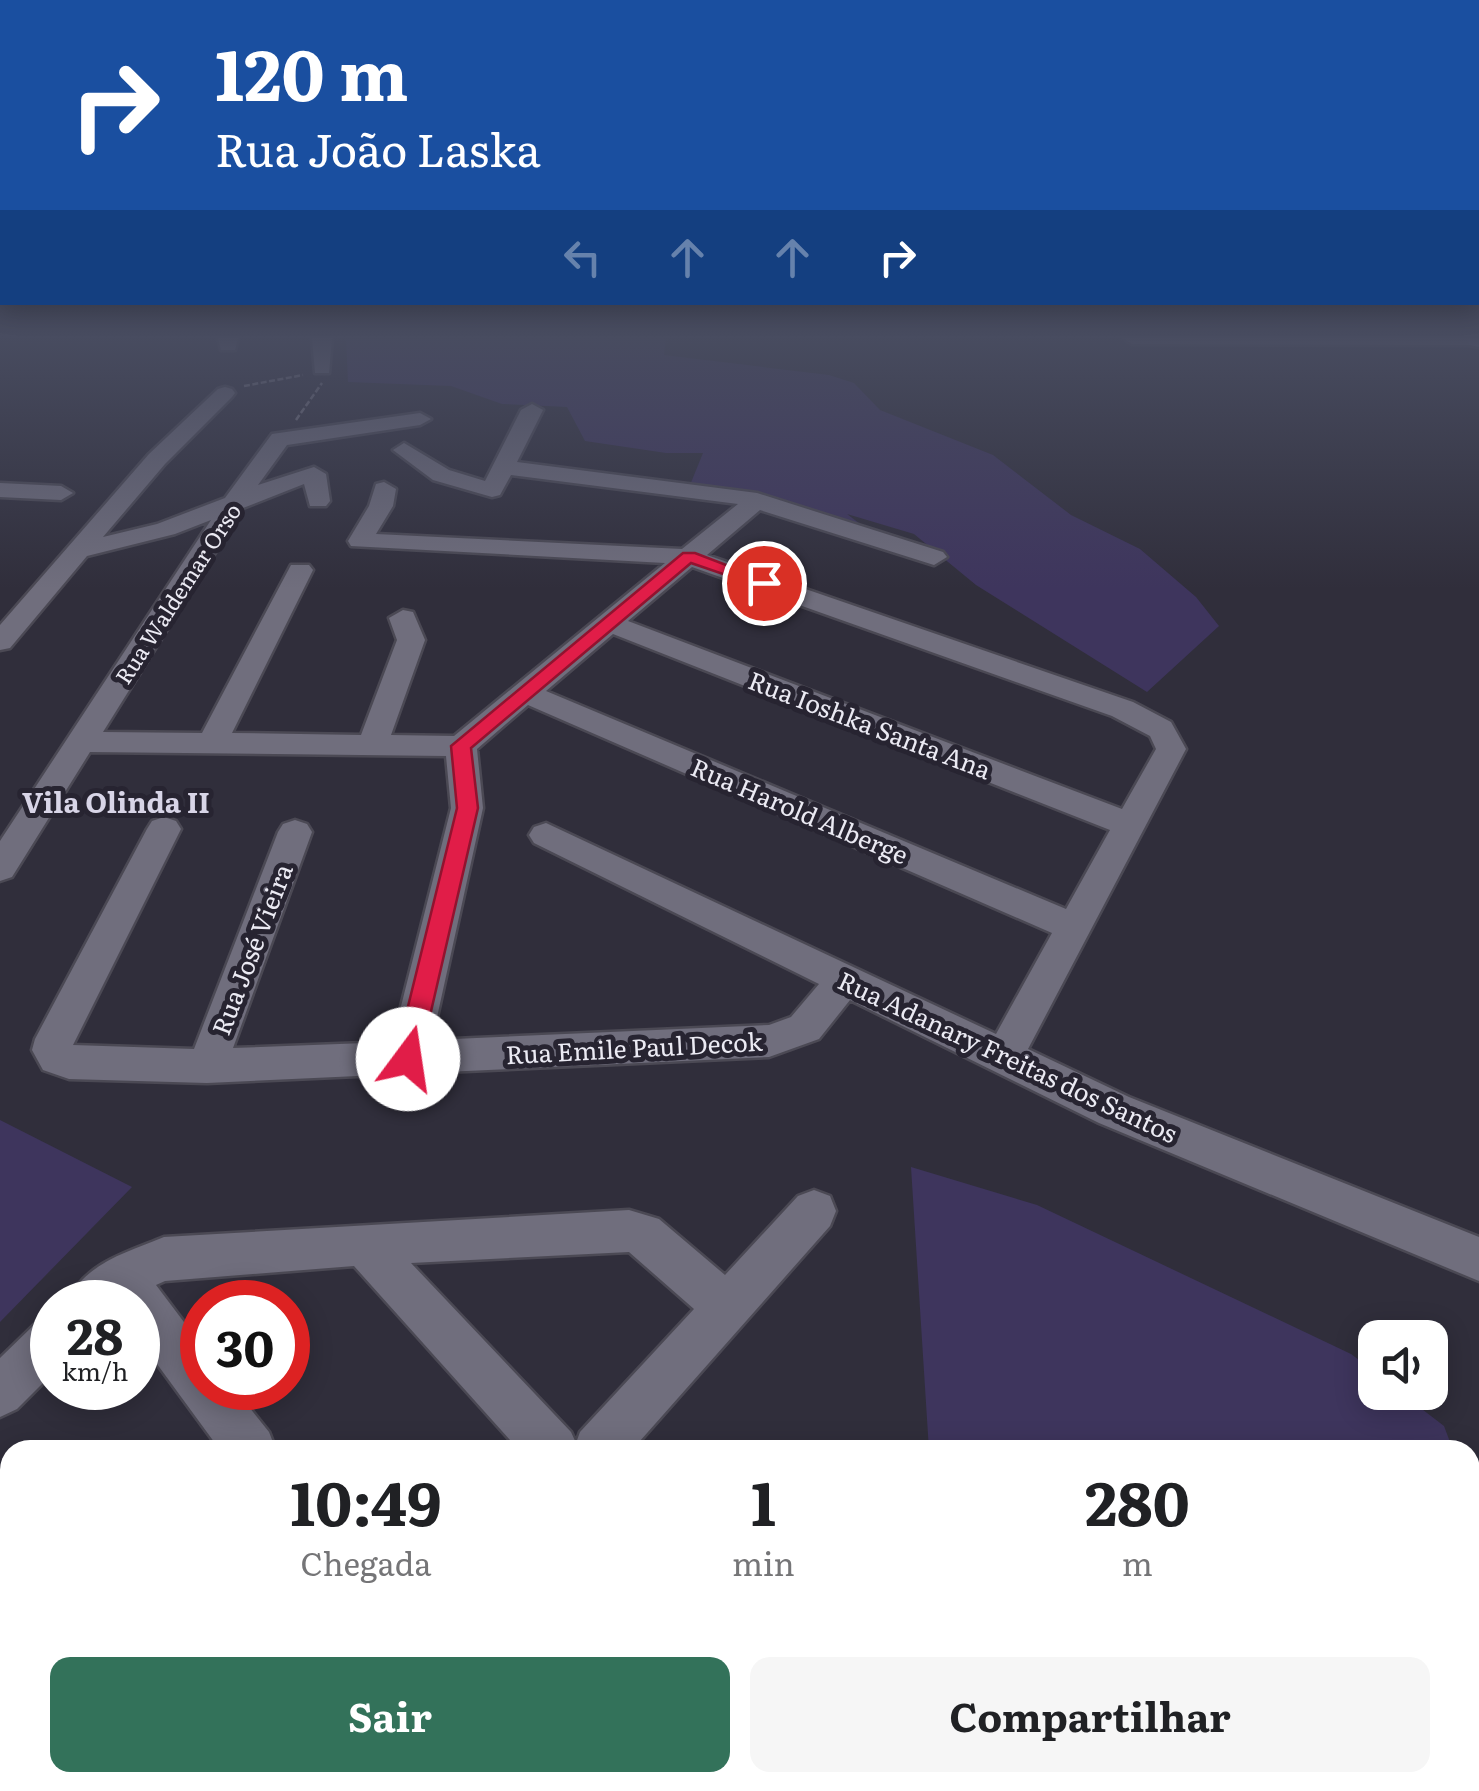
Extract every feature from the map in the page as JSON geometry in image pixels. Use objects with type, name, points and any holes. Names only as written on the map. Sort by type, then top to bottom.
[{"type":"street","points":[[0,642],[164,451],[194,422]]},
{"type":"street","points":[[280,439],[396,422]]},
{"type":"street","points":[[404,450],[428,468],[469,486],[492,490],[527,422]]},
{"type":"street","name":"Rua Waldemar Orso","points":[[0,868],[280,439]]},
{"type":"street","points":[[506,468],[757,500],[934,557]]},
{"type":"street","points":[[82,550],[154,533],[311,473],[318,500]]},
{"type":"street","points":[[384,489],[381,506],[360,541],[689,557],[1086,696],[1144,720],[1168,736],[1172,749],[1003,1058]]},
{"type":"street","points":[[0,490],[61,493]]},
{"type":"street","points":[[81,742],[461,746],[757,500]]},
{"type":"street","points":[[212,744],[300,570]]},
{"type":"street","points":[[372,745],[410,640],[403,618]]},
{"type":"street","name":"Rua Ioshka Santa Ana","points":[[609,623],[1130,825]]},
{"type":"street","name":"Rua Harold Alberge","points":[[525,693],[1074,927]]},
{"type":"street","points":[[408,1059],[467,808],[461,746]]},
{"type":"street","name":"Rua Emile Paul Decok","points":[[164,829],[52,1050],[58,1058],[69,1062],[207,1066],[768,1041],[805,1028],[844,980]]},
{"type":"street","name":"Rua José Vieira","points":[[207,1066],[295,832]]},
{"type":"street","name":"Rua Adanary Freitas dos Santos","points":[[546,835],[1114,1110],[1479,1259]]},
{"type":"street","points":[[607,1440],[814,1211]]},
{"type":"street","points":[[125,1280],[164,1260],[363,1244],[629,1232],[644,1234],[727,1307]]},
{"type":"street","points":[[363,1244],[544,1440]]},
{"type":"street","points":[[160,1343],[180,1363]]},
{"type":"street","points":[[0,1392],[30,1362]]},
{"type":"street","points":[[221,1410],[244,1440]]},
{"type":"path","points":[[280,439],[294,422]]},
{"type":"shaded area","points":[[575,422],[909,422],[993,455],[1071,515],[1140,549],[1196,597],[1219,626],[1147,692],[976,585],[914,534],[847,514],[868,530],[690,485],[703,453],[666,453],[585,441]]},
{"type":"shaded area","points":[[0,1120],[132,1187],[41,1280],[30,1280],[30,1291],[0,1322]]},
{"type":"shaded area","points":[[911,1167],[1037,1205],[1351,1354],[1358,1359],[1358,1410],[1423,1410],[1444,1426],[1449,1440],[928,1440]]},
{"type":"district","name":"Vila Olinda II","points":[[116,801]]},
{"type":"route","points":[[408,1059],[467,808],[461,746],[689,557],[764,583]]}]
